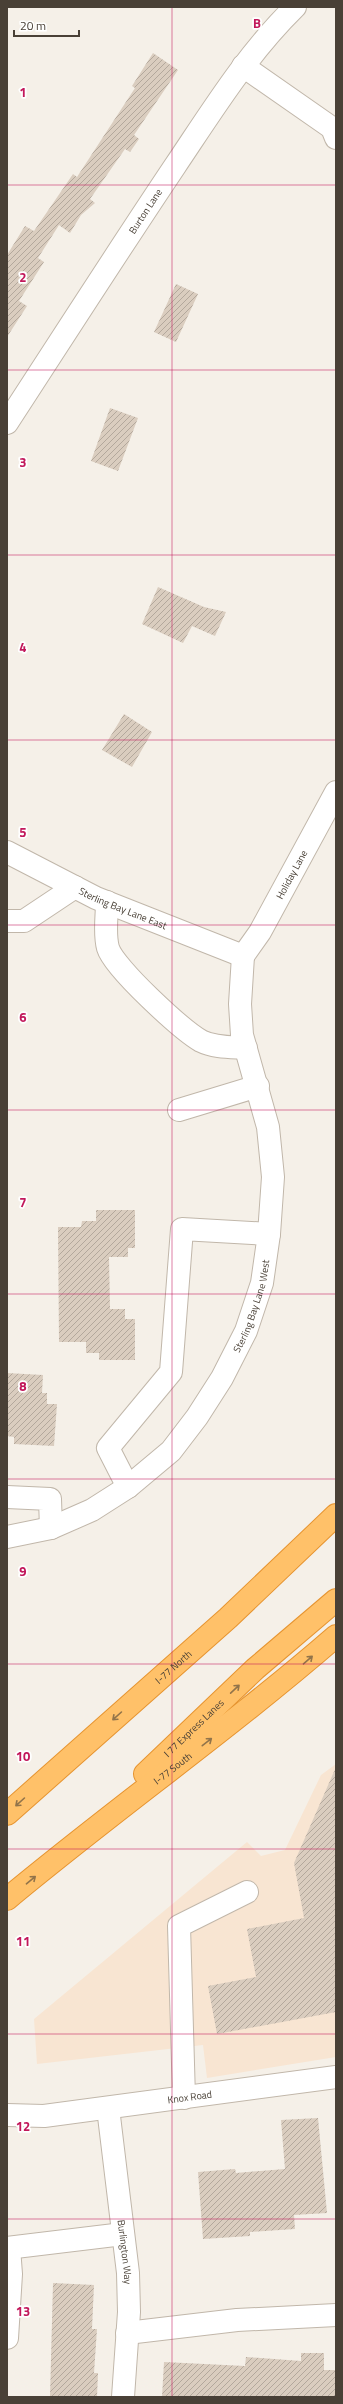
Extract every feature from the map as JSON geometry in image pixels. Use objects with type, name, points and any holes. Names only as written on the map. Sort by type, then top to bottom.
[{"type":"highway","name":"I-77 North","points":[[7,1814],[228,1618],[336,1515]]},
{"type":"highway","points":[[228,1618],[336,1532]]},
{"type":"highway","name":"I 77 Express Lanes","points":[[54,1860],[255,1669],[336,1600]]},
{"type":"highway","name":"I-77 South","points":[[7,1899],[54,1860],[273,1690],[336,1636]]},
{"type":"street","name":"Burton Lane","points":[[7,423],[106,268],[243,66],[295,7]]},
{"type":"street","points":[[243,66],[335,130]]},
{"type":"street","name":"Holiday Lane","points":[[243,956],[260,932],[336,792]]},
{"type":"street","name":"Sterling Bay Lane East","points":[[7,852],[107,902],[243,956]]},
{"type":"street","points":[[7,921],[24,921],[75,887]]},
{"type":"street","points":[[107,902],[108,950],[128,976],[162,1010],[201,1040],[214,1045],[246,1048]]},
{"type":"street","name":"Sterling Bay Lane West","points":[[7,1537],[51,1528],[92,1510],[128,1487],[171,1451],[197,1417],[222,1378],[249,1324],[262,1283],[270,1234],[273,1177],[268,1127],[258,1086],[242,1035],[240,1004],[243,956]]},
{"type":"street","points":[[179,1110],[258,1086]]},
{"type":"street","points":[[128,1487],[108,1448],[171,1372],[182,1228],[270,1234]]},
{"type":"street","points":[[7,1497],[50,1499],[51,1528]]},
{"type":"street","points":[[184,2098],[179,1926],[247,1892]]},
{"type":"street","name":"Knox Road","points":[[7,2115],[44,2116],[336,2077]]},
{"type":"street","name":"Burlington Way","points":[[108,2108],[128,2273],[127,2333],[123,2397]]},
{"type":"street","points":[[7,2338],[12,2274],[8,2248],[123,2234]]},
{"type":"street","points":[[127,2333],[237,2320],[336,2315]]},
{"type":"shaded area","points":[[336,1764],[336,2057],[207,2078],[203,2045],[37,2064],[34,2019],[247,1842],[261,1856],[285,1850],[321,1775]]},
{"type":"building","points":[[153,53],[178,70],[134,135],[139,139],[130,152],[125,149],[90,199],[95,203],[81,215],[70,233],[59,225],[38,258],[44,262],[19,301],[27,306],[7,337],[7,255],[25,226],[34,231],[73,174],[77,177],[135,88],[132,86]]},
{"type":"building","points":[[176,284],[198,294],[176,342],[154,332]]},
{"type":"building","points":[[110,408],[138,418],[118,471],[91,461]]},
{"type":"building","points":[[158,587],[204,607],[226,612],[215,636],[192,626],[183,643],[142,624]]},
{"type":"building","points":[[124,714],[152,732],[132,767],[102,750]]},
{"type":"building","points":[[96,1210],[135,1210],[135,1248],[128,1248],[128,1257],[109,1257],[110,1309],[125,1309],[125,1319],[135,1319],[135,1360],[99,1360],[99,1353],[86,1353],[86,1342],[59,1342],[58,1227],[81,1227],[82,1221],[96,1221]]},
{"type":"building","points":[[7,1373],[43,1375],[42,1393],[47,1393],[47,1404],[57,1404],[54,1446],[14,1444],[14,1437],[7,1436]]},
{"type":"building","points":[[336,1767],[336,2012],[217,2034],[208,1986],[256,1977],[247,1929],[304,1918],[294,1863]]},
{"type":"building","points":[[318,2118],[327,2213],[294,2215],[295,2229],[250,2232],[250,2236],[203,2239],[198,2172],[235,2169],[236,2173],[285,2169],[281,2120]]},
{"type":"building","points":[[53,2283],[94,2285],[92,2329],[97,2329],[94,2373],[98,2373],[97,2397],[50,2397]]},
{"type":"building","points":[[301,2353],[324,2353],[324,2370],[336,2370],[336,2397],[162,2397],[164,2362],[245,2366],[246,2357],[301,2361]]}]
